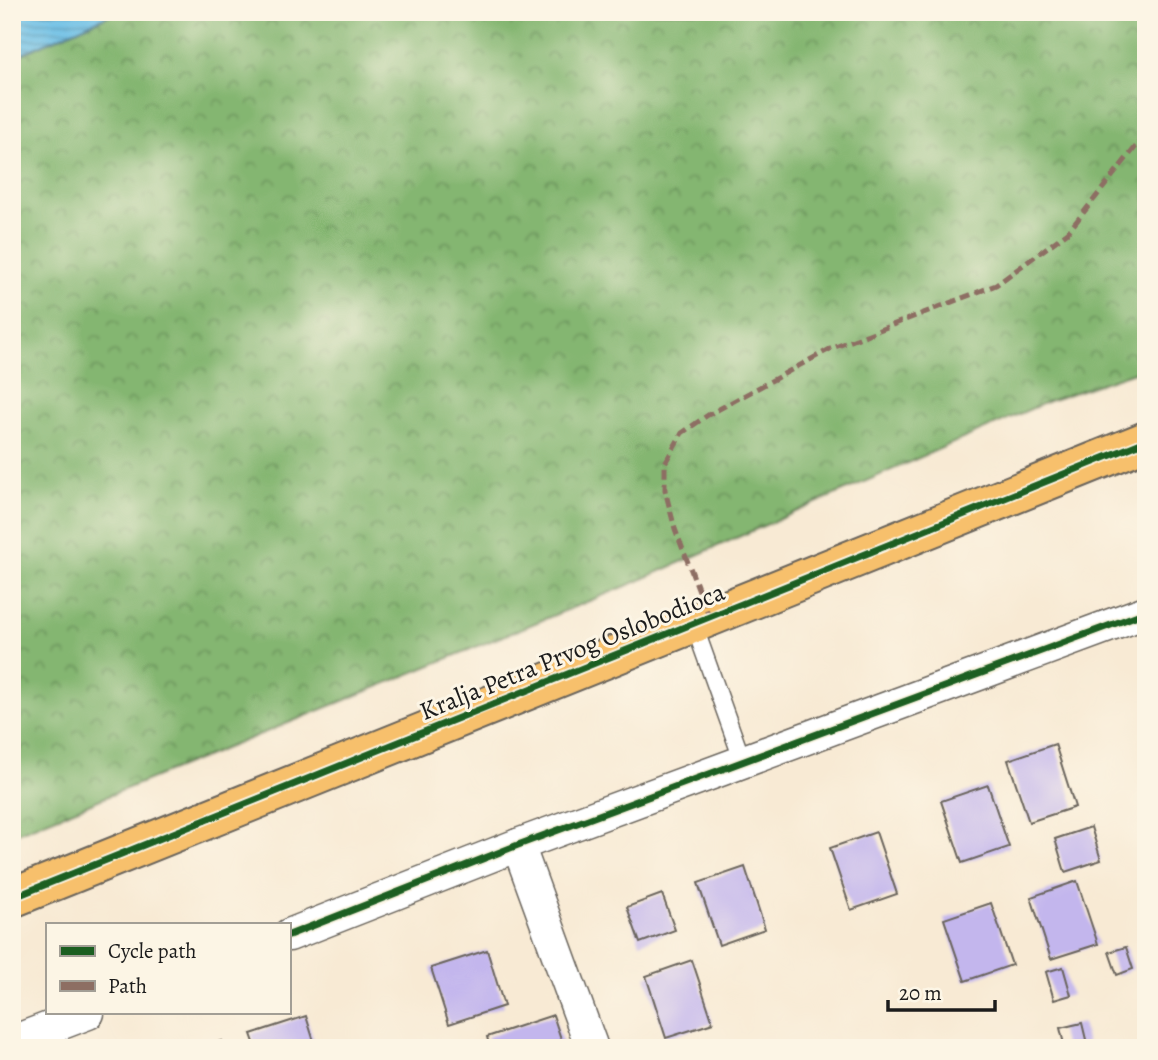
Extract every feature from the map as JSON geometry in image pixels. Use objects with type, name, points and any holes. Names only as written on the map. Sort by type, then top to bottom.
[{"type":"main road","name":"Kralja Petra Prvog Oslobodioca","points":[[12,898],[1146,441]]},
{"type":"street","points":[[290,935],[518,845],[1146,612]]},
{"type":"street","points":[[518,845],[592,1048]]},
{"type":"street","points":[[12,1042],[85,1014]]},
{"type":"lane","points":[[694,625],[743,762]]},
{"type":"green space","points":[[116,12],[1146,12],[1146,368],[1049,401],[631,584],[12,835],[12,58]]},
{"type":"water","points":[[12,12],[116,12],[12,58]]},
{"type":"building","points":[[1055,744],[1075,807],[1029,822],[1008,760]]},
{"type":"building","points":[[1146,772],[1146,791],[1145,791],[1140,774]]},
{"type":"building","points":[[988,785],[1009,847],[962,863],[941,801]]},
{"type":"building","points":[[1091,827],[1101,860],[1065,872],[1055,839]]},
{"type":"building","points":[[876,832],[897,894],[851,910],[830,848]]},
{"type":"building","points":[[745,867],[765,929],[719,945],[698,883]]},
{"type":"building","points":[[1077,881],[1098,944],[1051,959],[1031,897]]},
{"type":"building","points":[[662,894],[675,930],[640,943],[627,907]]},
{"type":"building","points":[[991,903],[1012,965],[965,981],[944,919]]},
{"type":"building","points":[[1126,947],[1133,969],[1117,975],[1109,952]]},
{"type":"building","points":[[487,950],[504,1006],[449,1024],[431,968]]},
{"type":"building","points":[[692,960],[713,1023],[666,1038],[646,976]]},
{"type":"building","points":[[1063,967],[1071,995],[1054,1000],[1046,972]]},
{"type":"building","points":[[553,1015],[564,1048],[490,1048],[487,1037]]},
{"type":"building","points":[[306,1016],[316,1048],[256,1048],[251,1034]]},
{"type":"building","points":[[1082,1023],[1088,1048],[1065,1048],[1060,1028]]},
{"type":"building","points":[[222,1041],[224,1048],[196,1048],[196,1047]]},
{"type":"marked path","points":[[710,619],[675,529],[665,490],[665,463],[682,433],[708,415],[830,349],[996,285],[1068,232],[1146,134]]},
{"type":"cycle path","points":[[12,898],[1146,441]]},
{"type":"cycle path","points":[[290,935],[518,845],[1146,612]]}]
